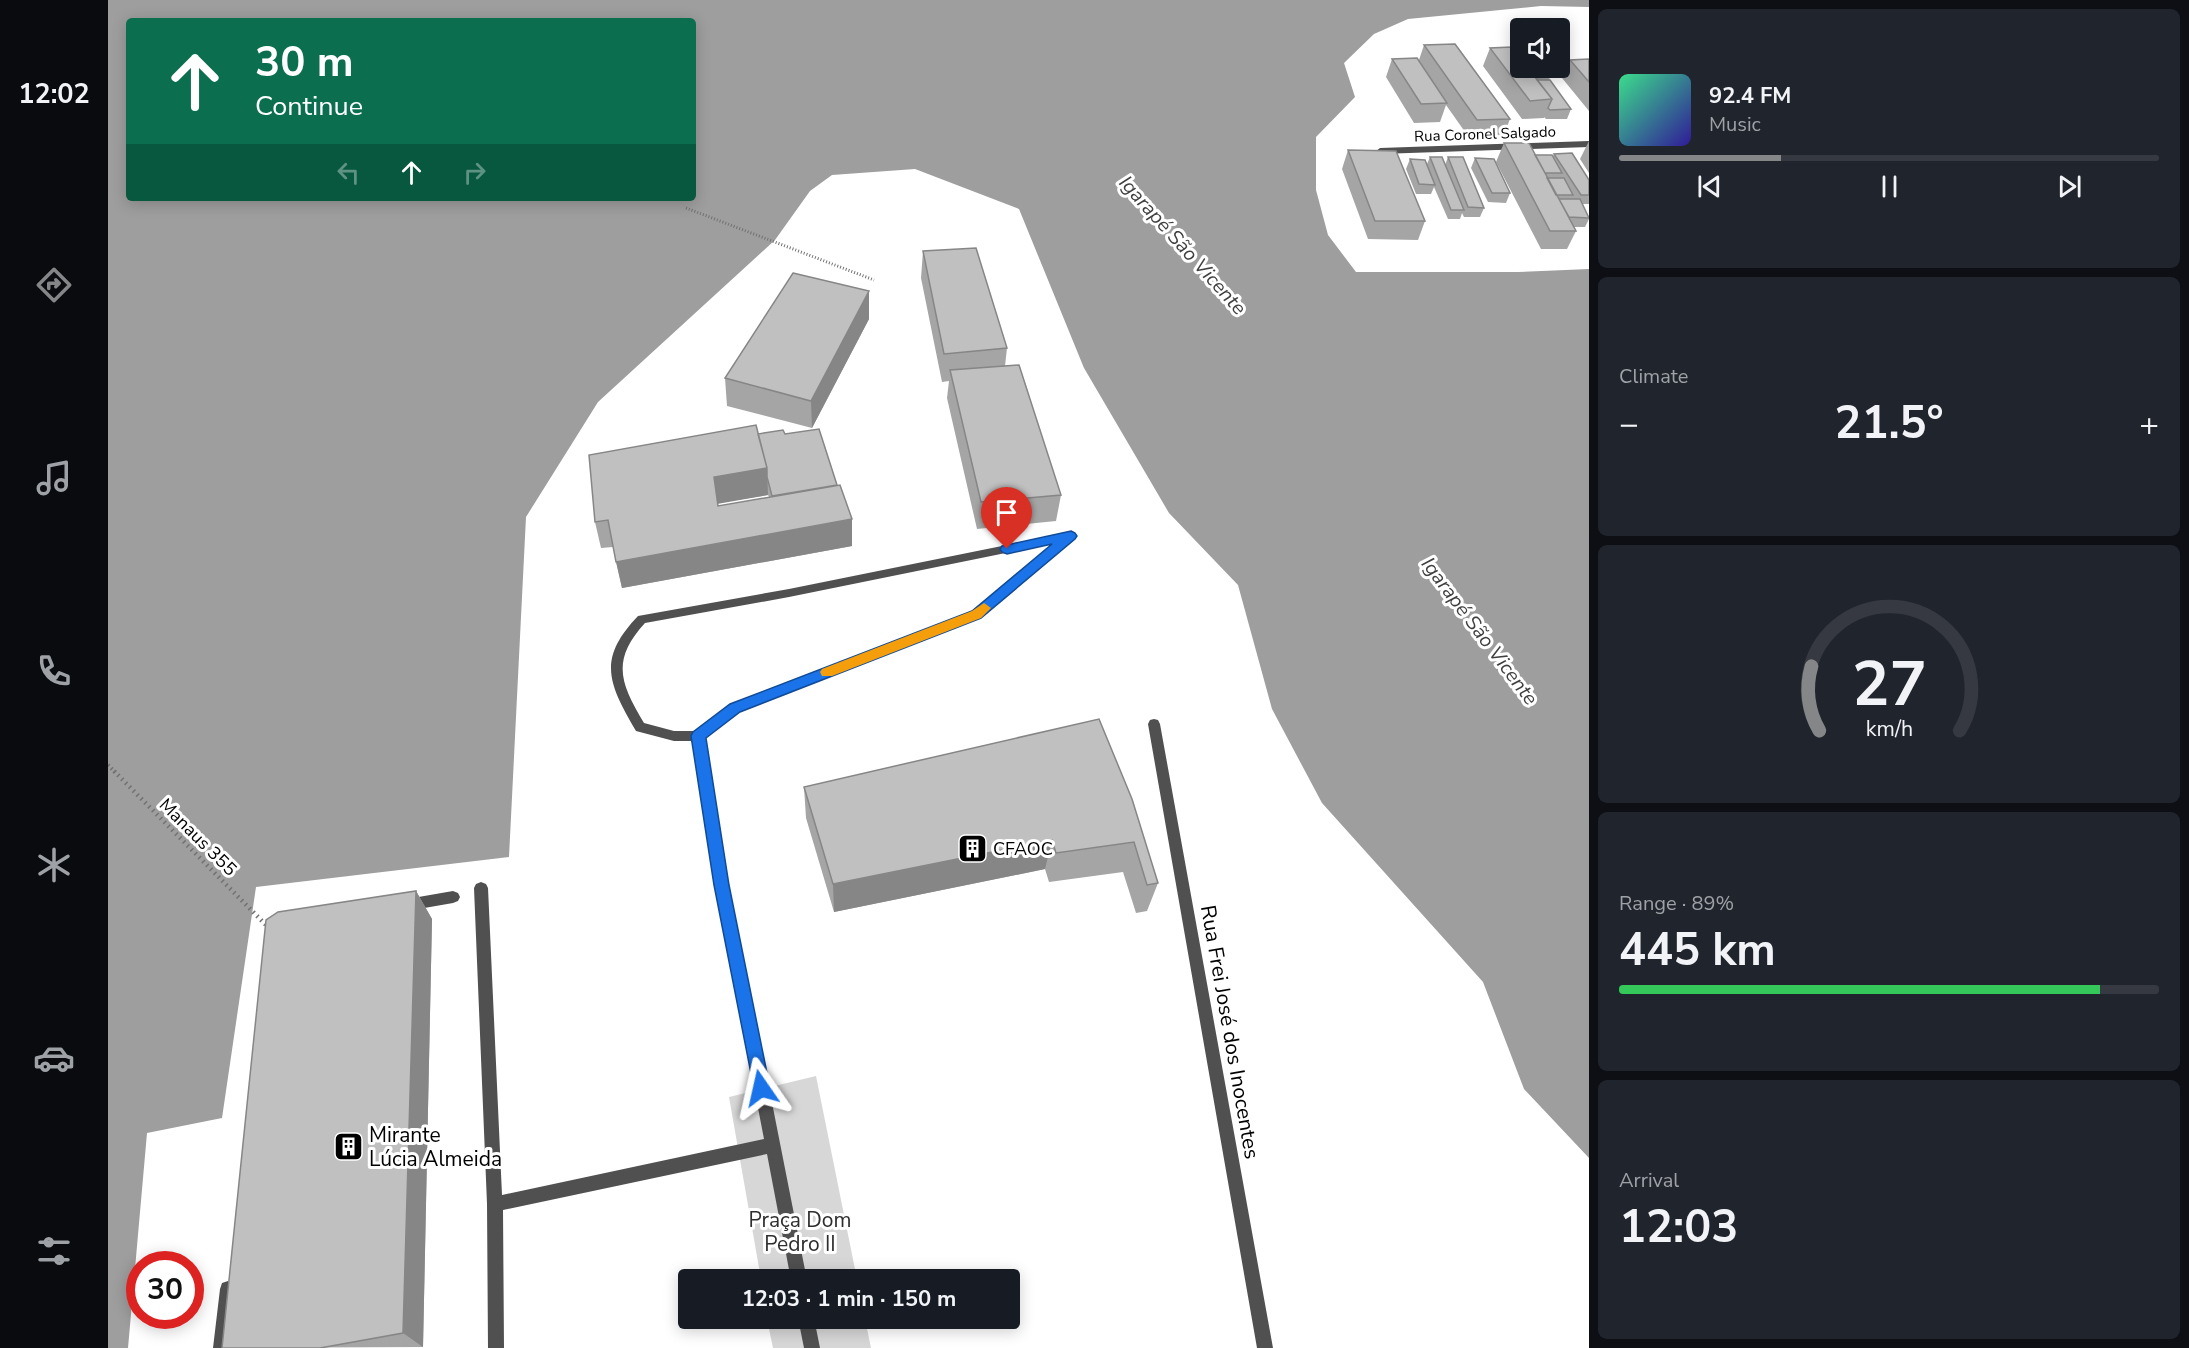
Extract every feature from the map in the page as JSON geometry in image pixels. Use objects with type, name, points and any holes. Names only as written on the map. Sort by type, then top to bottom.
[{"type":"street","name":"Rua Coronel Salgado","points":[[1369,152],[1589,144]]},
{"type":"street","points":[[1071,536],[976,614],[735,708],[698,736],[674,736],[640,727],[623,700],[616,675],[617,651],[626,634],[642,619],[789,593],[1071,536]]},
{"type":"street","name":"Rua Frei José dos Inocentes","points":[[1154,724],[1265,1348]]},
{"type":"street","points":[[698,736],[722,885],[797,1269]]},
{"type":"street","points":[[481,888],[495,1204],[496,1348]]},
{"type":"street","points":[[395,907],[453,897]]},
{"type":"street","points":[[495,1204],[772,1144]]},
{"type":"street","points":[[221,1348],[229,1278]]},
{"type":"street","points":[[808,1329],[812,1348]]},
{"type":"path","points":[[686,208],[874,280]]},
{"type":"path","name":"Manaus 355","points":[[108,765],[268,928]]},
{"type":"green space","name":"Praça Dom Pedro II","points":[[816,1076],[855,1269],[759,1269],[729,1097]]},
{"type":"green space","points":[[769,1329],[867,1329],[871,1348],[773,1348]]},
{"type":"water","name":"Igarapé São Vicente","points":[[108,0],[1589,0],[1589,7],[1541,6],[1408,19],[1374,34],[1344,63],[1355,97],[1316,137],[1316,190],[1328,235],[1356,272],[1518,272],[1589,269],[1589,1158],[1524,1089],[1483,982],[1322,803],[1272,709],[1238,585],[1169,513],[1084,368],[1019,209],[915,169],[832,175],[810,191],[775,240],[598,402],[526,517],[509,857],[256,887],[222,1118],[147,1133],[137,1251],[126,1251],[126,1329],[130,1329],[128,1348],[108,1348]]},
{"type":"building","points":[[1455,44],[1510,119],[1477,120],[1424,45]]},
{"type":"building","points":[[1510,47],[1510,74],[1490,48]]},
{"type":"building","points":[[1417,58],[1447,103],[1421,104],[1392,59]]},
{"type":"building","points":[[1589,59],[1589,82],[1570,60]]},
{"type":"building","points":[[1513,78],[1536,78],[1552,99],[1530,101]]},
{"type":"building","points":[[1537,80],[1550,80],[1571,109],[1550,110],[1548,108],[1552,99]]},
{"type":"building","points":[[1504,143],[1529,143],[1576,231],[1550,231]]},
{"type":"building","points":[[1348,150],[1396,151],[1425,221],[1375,221]]},
{"type":"building","points":[[1572,153],[1589,180],[1589,195],[1581,195],[1554,154]]},
{"type":"building","points":[[1535,155],[1552,155],[1562,173],[1545,173]]},
{"type":"building","points":[[1430,157],[1442,157],[1464,210],[1451,210]]},
{"type":"building","points":[[1448,157],[1463,157],[1484,208],[1468,207]]},
{"type":"building","points":[[1475,158],[1494,159],[1510,193],[1492,193]]},
{"type":"building","points":[[1410,159],[1425,160],[1435,185],[1419,184]]},
{"type":"building","points":[[1547,178],[1564,178],[1573,195],[1556,195]]},
{"type":"building","points":[[1559,199],[1580,199],[1589,218],[1569,217]]},
{"type":"building","points":[[976,248],[1007,348],[944,354],[923,251]]},
{"type":"building","points":[[793,273],[869,291],[811,401],[725,378]]},
{"type":"building","points":[[1019,365],[1061,495],[981,502],[950,370]]},
{"type":"building","points":[[756,425],[767,468],[714,477],[718,506],[840,485],[852,519],[616,562],[608,520],[595,522],[589,455]]},
{"type":"building","points":[[819,429],[837,485],[772,496],[758,434],[783,430],[785,434]]},
{"type":"building","name":"CFAOC","points":[[1099,719],[1132,799],[1158,883],[1147,885],[1134,842],[1056,853],[1052,840],[833,884],[804,787]]},
{"type":"building","name":"Mirante Lúcia Almeida","points":[[416,891],[403,1333],[320,1348],[222,1348],[266,920],[278,912]]},
{"type":"slow traffic","points":[[827,672],[976,614],[984,608]]},
{"type":"place","name":"CFAOC","points":[[972,849]]},
{"type":"place","name":"Mirante Lúcia Almeida","points":[[348,1147]]},
{"type":"route","points":[[761,1088],[722,885],[698,736],[735,708],[976,614],[1071,536],[1007,549]]}]
